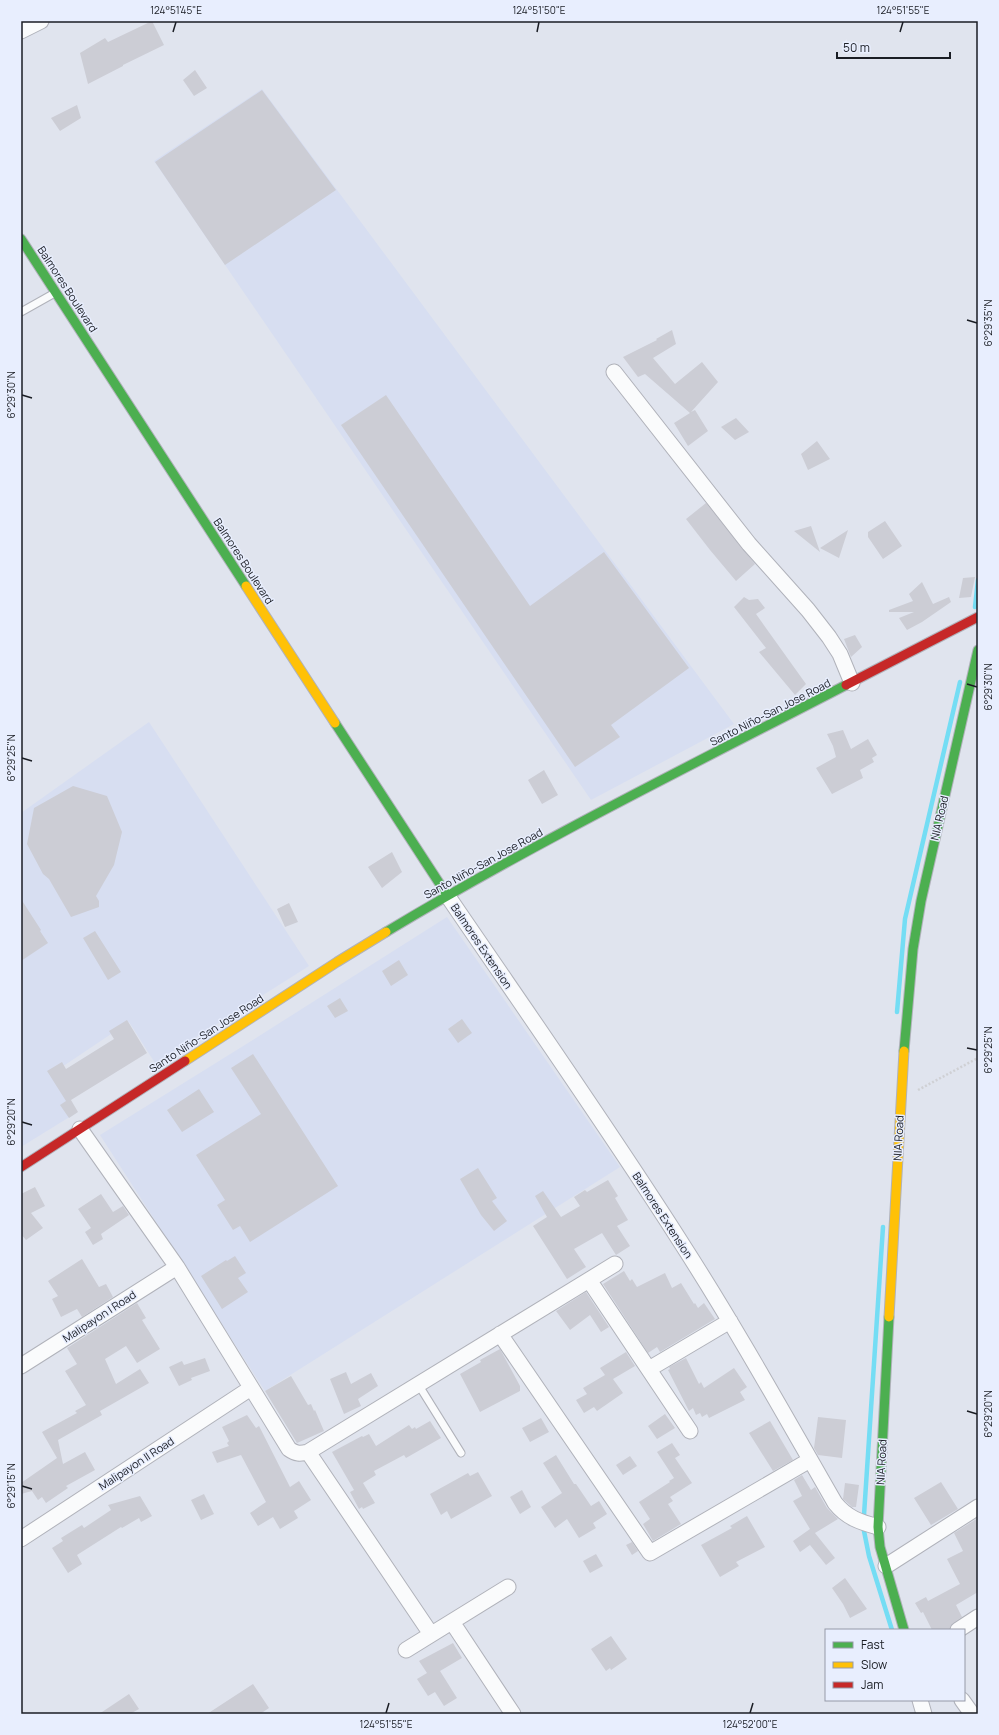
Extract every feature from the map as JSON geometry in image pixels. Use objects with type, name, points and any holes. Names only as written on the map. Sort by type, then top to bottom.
[{"type":"main road","name":"Balmores Boulevard","points":[[21,239],[447,895]]},
{"type":"main road","name":"Santo Niño-San Jose Road","points":[[21,1166],[337,962],[447,895],[647,788],[978,617]]},
{"type":"main road","name":"NIA Road","points":[[905,1628],[880,1547],[878,1527],[900,1095],[913,949],[920,901],[978,650]]},
{"type":"street","points":[[21,31],[40,21]]},
{"type":"street","points":[[614,372],[749,544],[808,610],[829,637],[840,654],[852,683]]},
{"type":"street","name":"Balmores Extension","points":[[447,895],[629,1162],[683,1245],[730,1321],[835,1503],[850,1518],[878,1527]]},
{"type":"street","points":[[80,1129],[176,1267],[289,1449],[294,1453],[301,1454],[308,1452],[615,1264]]},
{"type":"street","name":"Malipayon I Road","points":[[21,1366],[176,1267]]},
{"type":"street","points":[[589,1280],[690,1431]]},
{"type":"street","points":[[649,1369],[730,1321]]},
{"type":"street","points":[[500,1334],[650,1553],[810,1460]]},
{"type":"street","name":"Malipayon II Road","points":[[21,1539],[251,1388]]},
{"type":"street","points":[[308,1452],[431,1634]]},
{"type":"street","points":[[886,1566],[978,1507]]},
{"type":"street","points":[[406,1650],[508,1587]]},
{"type":"street","points":[[960,1629],[978,1617]]},
{"type":"street","points":[[452,1622],[513,1714]]},
{"type":"lane","points":[[21,312],[55,292]]},
{"type":"lane","points":[[418,1384],[461,1453]]},
{"type":"path","points":[[900,1095],[920,1089],[978,1058]]},
{"type":"shaded area","points":[[262,89],[734,724],[591,800],[154,161]]},
{"type":"shaded area","points":[[149,722],[309,966],[155,1063],[129,1022],[50,1075],[76,1113],[21,1147],[21,813]]},
{"type":"shaded area","points":[[447,917],[620,1167],[265,1391],[100,1135]]},
{"type":"building","points":[[152,21],[164,45],[88,84],[80,53],[105,38],[108,42]]},
{"type":"building","points":[[195,70],[207,88],[194,96],[183,80]]},
{"type":"building","points":[[262,90],[336,190],[225,265],[155,162]]},
{"type":"building","points":[[77,105],[81,118],[60,131],[51,118]]},
{"type":"building","points":[[672,330],[676,344],[653,358],[675,384],[702,362],[718,382],[691,412],[695,410],[708,431],[688,446],[674,423],[690,413],[645,374],[638,377],[623,357],[657,340],[656,339]]},
{"type":"building","points":[[386,395],[530,606],[604,552],[689,668],[611,725],[620,737],[575,767],[341,425]]},
{"type":"building","points":[[736,418],[749,432],[735,440],[721,427]]},
{"type":"building","points":[[817,441],[830,459],[808,470],[801,454]]},
{"type":"building","points":[[706,503],[755,564],[736,581],[686,519]]},
{"type":"building","points":[[885,521],[902,546],[883,559],[868,537],[868,532]]},
{"type":"building","points":[[811,526],[820,552],[794,531]]},
{"type":"building","points":[[848,530],[839,558],[820,548]]},
{"type":"building","points":[[975,577],[971,597],[959,598],[963,578]]},
{"type":"building","points":[[922,582],[933,604],[949,597],[951,602],[922,622],[907,630],[899,618],[914,612],[889,612],[889,610],[913,601],[909,594]]},
{"type":"building","points":[[744,597],[749,600],[758,599],[765,608],[756,614],[806,684],[795,695],[759,652],[766,648],[734,607]]},
{"type":"building","points":[[855,635],[862,647],[851,657],[844,639]]},
{"type":"building","points":[[843,730],[851,749],[868,739],[877,755],[872,758],[874,762],[860,770],[863,778],[832,794],[816,768],[836,757],[833,746],[827,734]]},
{"type":"building","points":[[544,770],[558,795],[542,804],[528,780]]},
{"type":"building","points":[[73,786],[107,796],[122,832],[114,865],[96,896],[99,901],[99,907],[71,917],[49,879],[43,874],[27,844],[34,808]]},
{"type":"building","points":[[392,852],[402,872],[382,888],[368,867]]},
{"type":"building","points":[[21,899],[48,943],[21,961]]},
{"type":"building","points":[[289,903],[298,922],[285,927],[277,909]]},
{"type":"building","points":[[95,931],[121,972],[108,980],[83,938]]},
{"type":"building","points":[[399,960],[408,975],[391,986],[382,971]]},
{"type":"building","points":[[340,998],[348,1011],[335,1018],[327,1006]]},
{"type":"building","points":[[462,1019],[472,1033],[458,1043],[448,1029]]},
{"type":"building","points":[[127,1020],[147,1053],[71,1100],[78,1112],[69,1118],[60,1105],[66,1101],[47,1071],[62,1062],[66,1069],[114,1039],[109,1031]]},
{"type":"building","points":[[253,1054],[338,1186],[250,1242],[240,1226],[233,1230],[217,1205],[225,1200],[196,1155],[261,1114],[231,1068]]},
{"type":"building","points":[[199,1089],[214,1112],[182,1132],[167,1110]]},
{"type":"building","points":[[478,1168],[497,1198],[492,1201],[507,1221],[494,1231],[481,1215],[460,1179]]},
{"type":"building","points":[[608,1180],[618,1196],[615,1198],[628,1220],[617,1226],[630,1246],[616,1255],[602,1233],[574,1249],[586,1267],[567,1279],[533,1226],[547,1217],[535,1196],[543,1191],[561,1217],[580,1206],[574,1197],[585,1190],[587,1192]]},
{"type":"building","points":[[35,1187],[45,1206],[31,1213],[43,1228],[26,1240],[21,1234],[21,1194]]},
{"type":"building","points":[[101,1194],[113,1212],[123,1206],[129,1215],[101,1234],[103,1239],[93,1245],[85,1232],[91,1228],[78,1209]]},
{"type":"building","points":[[235,1256],[246,1273],[238,1278],[248,1292],[222,1309],[201,1276]]},
{"type":"building","points":[[82,1259],[99,1287],[106,1284],[113,1297],[82,1317],[77,1309],[61,1317],[52,1299],[58,1296],[48,1281]]},
{"type":"building","points":[[624,1271],[630,1281],[632,1279],[637,1287],[665,1273],[672,1288],[681,1283],[694,1304],[695,1303],[698,1308],[704,1303],[715,1319],[660,1352],[657,1347],[648,1353],[603,1284]]},
{"type":"building","points":[[586,1292],[609,1327],[601,1332],[590,1315],[570,1330],[556,1311]]},
{"type":"building","points":[[137,1303],[146,1318],[142,1320],[160,1349],[137,1363],[126,1346],[105,1359],[116,1384],[140,1369],[149,1383],[100,1411],[102,1415],[58,1440],[63,1464],[85,1452],[95,1470],[66,1486],[68,1488],[46,1503],[42,1497],[38,1500],[32,1491],[21,1494],[21,1483],[57,1458],[42,1432],[77,1413],[75,1411],[86,1405],[65,1371],[77,1364],[67,1348]]},
{"type":"building","points":[[500,1349],[520,1386],[520,1391],[480,1412],[460,1374],[481,1362],[480,1360]]},
{"type":"building","points":[[626,1352],[635,1366],[613,1379],[623,1393],[597,1411],[594,1407],[584,1413],[576,1400],[587,1394],[583,1388],[605,1375],[600,1368]]},
{"type":"building","points":[[205,1358],[210,1371],[191,1378],[192,1380],[179,1386],[169,1367],[182,1361],[184,1365]]},
{"type":"building","points":[[686,1358],[699,1384],[701,1382],[704,1388],[734,1368],[747,1387],[740,1392],[745,1400],[709,1418],[707,1414],[702,1417],[700,1413],[696,1415],[693,1408],[689,1411],[668,1370],[670,1369],[669,1367]]},
{"type":"building","points":[[346,1372],[351,1384],[371,1373],[378,1386],[358,1399],[361,1406],[344,1414],[330,1379]]},
{"type":"building","points":[[291,1376],[308,1405],[311,1404],[314,1411],[315,1410],[324,1431],[297,1443],[265,1391]]},
{"type":"building","points":[[665,1414],[675,1428],[657,1439],[648,1426]]},
{"type":"building","points":[[247,1415],[256,1428],[259,1426],[290,1487],[299,1481],[311,1500],[294,1511],[298,1518],[280,1529],[273,1517],[258,1526],[250,1513],[266,1502],[241,1455],[217,1463],[212,1452],[229,1446],[227,1443],[229,1441],[222,1427]]},
{"type":"building","points":[[818,1417],[846,1420],[842,1458],[818,1455],[814,1448]]},
{"type":"building","points":[[541,1418],[549,1432],[530,1442],[522,1428]]},
{"type":"building","points":[[430,1421],[441,1438],[406,1458],[404,1455],[374,1471],[376,1475],[363,1483],[375,1503],[363,1509],[362,1507],[359,1509],[350,1492],[354,1490],[332,1452],[362,1436],[363,1437],[369,1434],[376,1446],[409,1425],[412,1429],[415,1427],[416,1429]]},
{"type":"building","points":[[770,1421],[793,1460],[773,1471],[749,1433]]},
{"type":"building","points":[[672,1443],[680,1455],[675,1458],[692,1483],[670,1497],[673,1501],[668,1504],[681,1524],[653,1541],[643,1524],[650,1519],[639,1502],[674,1478],[657,1452]]},
{"type":"building","points":[[556,1455],[574,1484],[576,1484],[591,1506],[599,1501],[607,1514],[593,1523],[596,1528],[579,1538],[567,1519],[555,1528],[541,1507],[562,1493],[543,1463]]},
{"type":"building","points":[[630,1456],[637,1466],[623,1475],[616,1465]]},
{"type":"building","points":[[478,1472],[492,1496],[451,1519],[447,1511],[441,1515],[430,1494],[468,1473],[470,1476]]},
{"type":"building","points":[[802,1475],[811,1490],[815,1487],[827,1508],[838,1519],[815,1533],[835,1558],[826,1565],[810,1545],[800,1552],[793,1541],[810,1529],[793,1501],[802,1496],[794,1480]]},
{"type":"building","points":[[941,1482],[958,1509],[931,1525],[914,1498]]},
{"type":"building","points":[[845,1483],[859,1485],[856,1507],[852,1507],[843,1499]]},
{"type":"building","points":[[522,1490],[531,1507],[520,1514],[510,1497]]},
{"type":"building","points":[[204,1494],[214,1514],[201,1520],[191,1500]]},
{"type":"building","points":[[140,1496],[152,1516],[141,1522],[139,1518],[122,1528],[121,1527],[77,1555],[82,1564],[68,1573],[52,1548],[63,1541],[61,1538],[82,1525],[84,1528],[111,1510],[108,1505]]},
{"type":"building","points":[[747,1516],[765,1547],[736,1562],[739,1566],[720,1577],[701,1545],[732,1528],[730,1526]]},
{"type":"building","points":[[978,1518],[978,1592],[956,1605],[962,1617],[953,1623],[950,1629],[932,1629],[923,1612],[921,1613],[915,1603],[926,1597],[928,1601],[960,1584],[947,1559],[963,1551],[954,1533]]},
{"type":"building","points":[[632,1542],[638,1551],[632,1555],[626,1545]]},
{"type":"building","points":[[596,1554],[603,1566],[590,1573],[583,1561]]},
{"type":"building","points":[[845,1578],[867,1609],[850,1618],[843,1604],[832,1588]]},
{"type":"building","points":[[611,1636],[627,1659],[611,1670],[610,1668],[606,1671],[591,1649]]},
{"type":"building","points":[[453,1643],[462,1658],[440,1671],[457,1698],[444,1706],[435,1692],[428,1696],[417,1679],[427,1673],[419,1661]]},
{"type":"building","points":[[253,1684],[269,1708],[260,1714],[207,1714]]},
{"type":"building","points":[[129,1694],[139,1709],[130,1714],[99,1714]]},
{"type":"waterway","points":[[975,607],[978,580]]},
{"type":"waterway","points":[[897,1012],[905,919],[960,682]]},
{"type":"waterway","points":[[864,1515],[883,1227]]},
{"type":"waterway","points":[[864,1531],[869,1556],[892,1629]]},
{"type":"traffic: fast","points":[[21,239],[246,586]]},
{"type":"traffic: fast","points":[[904,1051],[913,949],[921,901],[978,650]]},
{"type":"traffic: fast","points":[[386,932],[556,835],[846,685]]},
{"type":"traffic: fast","points":[[335,723],[447,895]]},
{"type":"traffic: fast","points":[[889,1317],[878,1527],[880,1547],[904,1629]]},
{"type":"traffic: slow","points":[[246,586],[335,723]]},
{"type":"traffic: slow","points":[[185,1061],[337,962],[386,932]]},
{"type":"traffic: slow","points":[[889,1317],[904,1051]]},
{"type":"traffic: jam","points":[[846,685],[978,617]]},
{"type":"traffic: jam","points":[[21,1167],[185,1061]]}]
